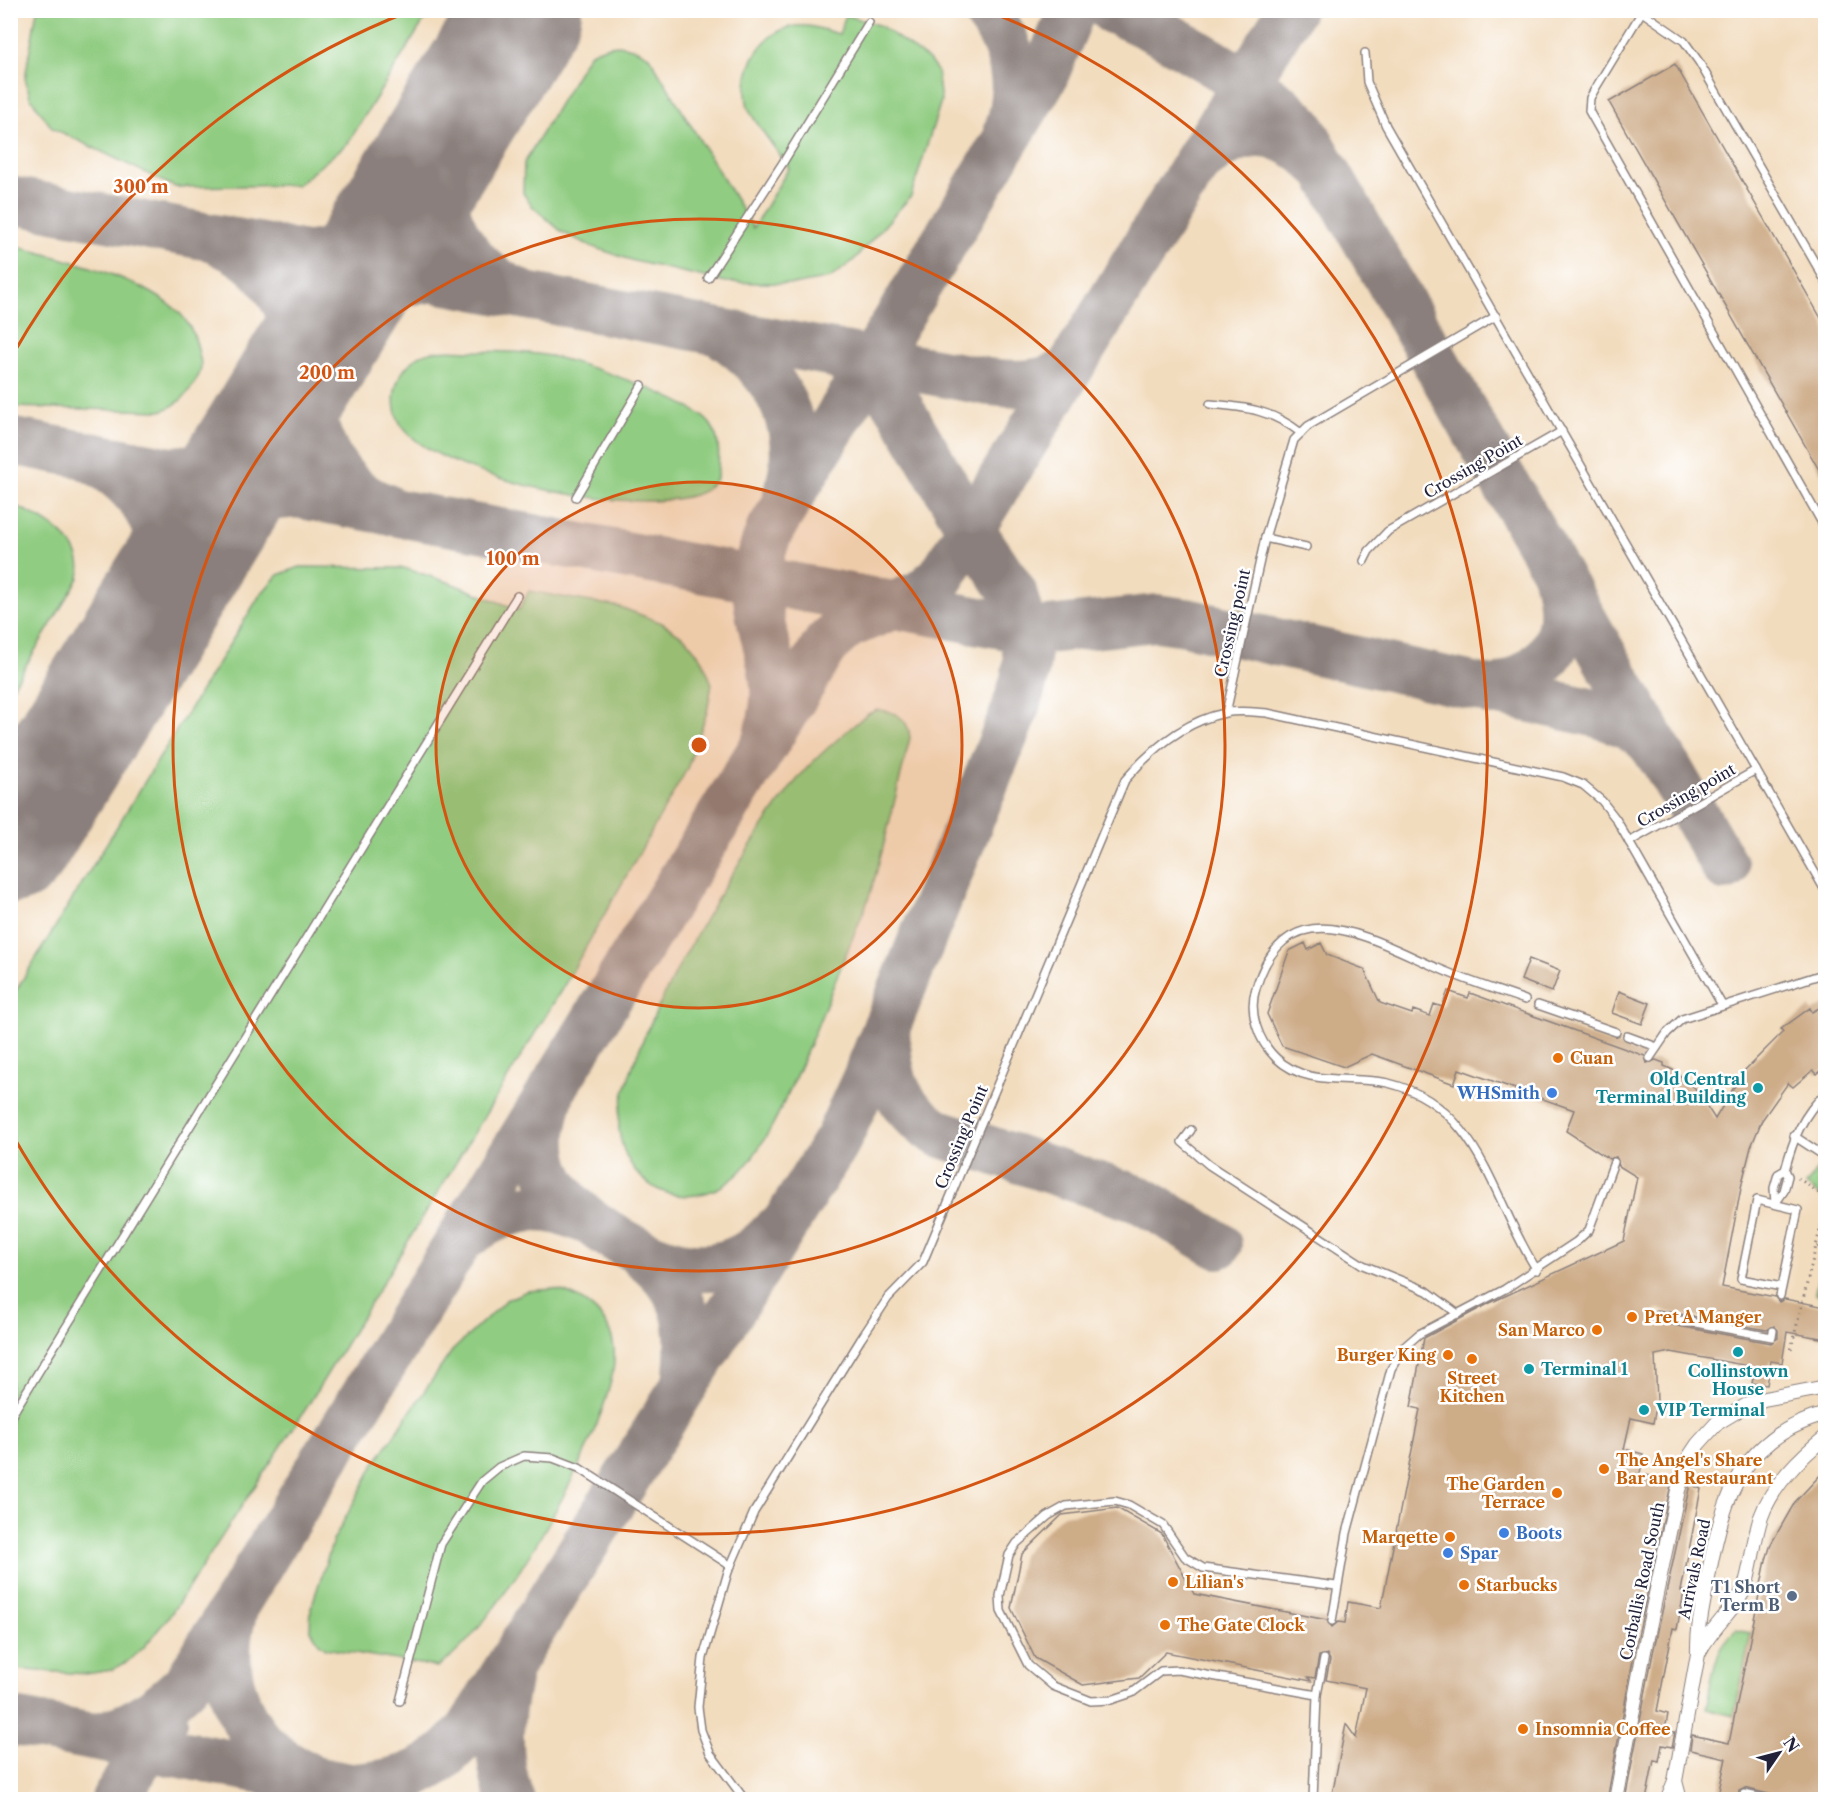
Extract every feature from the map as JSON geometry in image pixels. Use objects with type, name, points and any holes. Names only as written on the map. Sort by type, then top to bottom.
[{"type":"street","name":"Corballis Road South","points":[[1616,1800],[1678,1490],[1690,1456],[1717,1424],[1738,1410],[1764,1399],[1826,1387]]},
{"type":"street","name":"Arrivals Road","points":[[1667,1800],[1675,1781],[1698,1654],[1697,1633],[1718,1527],[1738,1476],[1757,1450],[1769,1440],[1787,1429],[1826,1414]]},
{"type":"street","points":[[1698,1654],[1713,1628],[1738,1601],[1744,1590],[1762,1515],[1771,1497],[1798,1461],[1826,1437]]},
{"type":"street","name":"Arrivals Road","points":[[1675,1781],[1680,1800]]},
{"type":"lane","points":[[1826,282],[1699,62],[1684,41],[1643,11],[1590,98],[1589,111],[1826,530]]},
{"type":"lane","points":[[708,278],[784,162],[869,22]]},
{"type":"lane","points":[[1365,53],[1367,82],[1386,126],[1826,892]]},
{"type":"lane","points":[[1210,404],[1258,409],[1286,421],[1301,433],[1496,316]]},
{"type":"lane","points":[[576,497],[642,385]]},
{"type":"lane","name":"Crossing Point","points":[[1364,561],[1379,539],[1398,525],[1562,431]]},
{"type":"lane","name":"Crossing point","points":[[1226,713],[1265,538],[1294,440],[1301,433]]},
{"type":"lane","points":[[1265,538],[1306,547]]},
{"type":"lane","points":[[10,1418],[517,596]]},
{"type":"lane","points":[[1226,713],[1267,713],[1563,777],[1583,785],[1602,801],[1629,842],[1722,1005]]},
{"type":"lane","name":"Crossing Point","points":[[731,1566],[754,1512],[861,1339],[888,1298],[923,1262],[1125,780],[1147,753],[1184,729],[1226,713]]},
{"type":"lane","name":"Crossing point","points":[[1629,842],[1756,770]]},
{"type":"lane","points":[[1525,1000],[1442,970],[1356,933],[1325,927],[1300,932],[1276,950],[1261,974],[1253,1004],[1255,1023],[1264,1044],[1287,1067],[1320,1079],[1368,1080],[1408,1089],[1425,1097],[1460,1125],[1473,1143],[1518,1241],[1537,1270]]},
{"type":"lane","points":[[1650,1058],[1656,1047],[1682,1019],[1826,973]]},
{"type":"lane","points":[[1538,1005],[1616,1032]]},
{"type":"lane","points":[[1627,1036],[1656,1047]]},
{"type":"lane","points":[[1775,1204],[1784,1191],[1788,1176],[1785,1170],[1794,1136],[1810,1110],[1826,1094]]},
{"type":"lane","points":[[1191,1130],[1182,1142],[1209,1165],[1363,1265],[1427,1291],[1458,1314]]},
{"type":"lane","points":[[1794,1136],[1826,1157]]},
{"type":"lane","points":[[1332,1621],[1336,1586],[1347,1533],[1391,1369],[1404,1347],[1419,1334],[1537,1270],[1576,1242],[1589,1230],[1614,1162]]},
{"type":"lane","points":[[1780,1296],[1782,1287],[1798,1210],[1757,1200],[1741,1279],[1782,1287]]},
{"type":"lane","points":[[1657,1316],[1772,1337],[1773,1331]]},
{"type":"lane","points":[[400,1701],[441,1544],[482,1481],[508,1463],[525,1456],[553,1458],[579,1468],[731,1566],[703,1658],[698,1707],[701,1730],[710,1753],[745,1800]]},
{"type":"lane","points":[[1317,1695],[1178,1670],[1161,1671],[1132,1694],[1110,1700],[1091,1701],[1053,1686],[1028,1665],[1001,1611],[1000,1596],[1009,1555],[1017,1543],[1048,1516],[1066,1506],[1115,1501],[1129,1505],[1163,1525],[1185,1557],[1203,1568],[1336,1586]]},
{"type":"lane","points":[[1313,1800],[1317,1695],[1324,1659]]},
{"type":"lane","points":[[1743,1800],[1744,1794],[1772,1800]]},
{"type":"path","points":[[1785,1170],[1826,1198]]},
{"type":"path","points":[[1791,1349],[1826,1205]]},
{"type":"path","points":[[1815,1248],[1826,1242]]},
{"type":"green space","points":[[37,10],[430,11],[348,143],[297,185],[175,187],[52,128],[30,97],[25,78]]},
{"type":"green space","points":[[846,15],[881,26],[929,60],[937,71],[941,101],[911,196],[853,261],[830,278],[798,284],[726,282],[634,261],[593,247],[562,232],[532,206],[523,193],[524,163],[589,54],[612,45],[626,46],[649,56],[753,228],[789,168],[748,107],[746,92],[751,64],[767,40],[778,32],[792,27],[807,26],[839,34]]},
{"type":"green space","points":[[10,245],[116,276],[156,295],[173,307],[186,321],[192,332],[200,359],[200,372],[188,393],[179,402],[161,411],[11,407]]},
{"type":"green space","points":[[445,350],[527,353],[560,358],[606,372],[659,393],[700,415],[711,425],[716,437],[717,478],[704,491],[676,499],[640,501],[598,498],[553,491],[509,481],[469,468],[435,452],[411,436],[403,427],[395,407],[394,396],[401,376],[416,358],[429,352]]},
{"type":"green space","points":[[11,504],[35,515],[59,531],[76,552],[80,564],[79,578],[11,690]]},
{"type":"green space","points":[[300,567],[404,568],[448,582],[519,610],[529,591],[620,607],[662,623],[685,638],[702,659],[712,684],[707,712],[687,769],[562,989],[307,1407],[171,1614],[144,1647],[127,1662],[112,1670],[86,1674],[11,1669],[10,1000],[260,595],[278,575]]},
{"type":"green space","points":[[876,710],[889,712],[904,720],[910,738],[882,853],[868,899],[787,1097],[755,1154],[728,1183],[709,1192],[688,1196],[657,1189],[636,1172],[623,1148],[619,1130],[623,1096],[639,1051],[662,999],[724,888],[784,797],[821,754],[866,715]]},
{"type":"green space","points":[[1819,1167],[1825,1172],[1825,1200],[1806,1185]]},
{"type":"green space","points":[[1825,1244],[1826,1296],[1815,1294]]},
{"type":"green space","points":[[554,1289],[585,1303],[602,1318],[608,1327],[614,1349],[611,1380],[598,1422],[577,1470],[520,1570],[490,1613],[461,1647],[437,1667],[326,1648],[319,1643],[310,1629],[311,1608],[333,1541],[375,1463],[452,1351],[506,1300],[527,1291]]},
{"type":"green space","points":[[1736,1630],[1751,1633],[1734,1716],[1706,1709],[1718,1656],[1722,1646]]},
{"type":"building","points":[[1675,64],[1826,327],[1826,482],[1609,102]]},
{"type":"building","name":"Terminal 1","points":[[1305,943],[1308,950],[1321,943],[1327,955],[1364,969],[1380,1003],[1412,1014],[1413,1010],[1430,1016],[1434,1004],[1442,1007],[1448,991],[1468,998],[1470,993],[1645,1056],[1647,1063],[1656,1060],[1664,1063],[1664,1066],[1673,1070],[1695,1088],[1715,1119],[1743,1072],[1783,1032],[1781,1029],[1810,1008],[1812,1012],[1826,1004],[1826,1067],[1817,1074],[1813,1070],[1793,1087],[1788,1083],[1762,1120],[1751,1147],[1742,1183],[1722,1287],[1775,1297],[1779,1302],[1785,1299],[1826,1307],[1826,1339],[1787,1332],[1782,1363],[1771,1361],[1767,1385],[1752,1383],[1755,1367],[1671,1352],[1655,1355],[1657,1401],[1653,1423],[1631,1418],[1624,1449],[1643,1454],[1640,1474],[1672,1480],[1635,1649],[1607,1800],[1331,1800],[1346,1724],[1356,1738],[1366,1688],[1326,1680],[1330,1660],[1327,1654],[1319,1656],[1315,1678],[1308,1677],[1311,1681],[1166,1652],[1139,1678],[1083,1685],[1035,1658],[1011,1608],[1022,1554],[1062,1515],[1117,1508],[1162,1534],[1194,1594],[1327,1620],[1332,1627],[1338,1622],[1345,1623],[1348,1602],[1381,1608],[1420,1409],[1411,1407],[1424,1338],[1490,1303],[1624,1241],[1637,1177],[1619,1166],[1616,1157],[1609,1159],[1566,1131],[1574,1110],[1459,1069],[1454,1084],[1372,1054],[1344,1067],[1282,1046],[1267,1014],[1289,951]],"holes":[[[1658,1310],[1767,1330],[1774,1326],[1778,1330],[1778,1338],[1771,1343],[1656,1322],[1651,1316]]]},
{"type":"building","points":[[1529,959],[1560,971],[1552,992],[1521,980]]},
{"type":"building","points":[[1619,991],[1650,1003],[1642,1024],[1612,1013]]},
{"type":"building","name":"T1 Short Term B","points":[[1826,1469],[1826,1800],[1776,1800],[1772,1795],[1745,1788],[1739,1791],[1737,1800],[1717,1800],[1726,1758],[1690,1750],[1692,1735],[1729,1743],[1771,1544],[1795,1502]]},
{"type":"building","points":[[1690,1484],[1701,1489],[1681,1591],[1684,1591],[1677,1629],[1673,1628],[1657,1711],[1668,1714],[1665,1730],[1675,1732],[1672,1747],[1662,1745],[1659,1761],[1654,1760],[1646,1800],[1625,1800],[1653,1653]]},
{"type":"taxiway","points":[[512,29],[515,10]]},
{"type":"taxiway","points":[[985,10],[1003,37],[1013,66],[1015,98],[1008,129]]},
{"type":"taxiway","points":[[768,731],[773,710],[773,673],[757,601],[756,575],[769,532],[1044,77],[1072,10]]},
{"type":"taxiway","points":[[1112,10],[1165,35],[1238,78],[1271,100],[1301,127],[1725,867]]},
{"type":"taxiway","points":[[93,1737],[107,1734],[144,1718],[187,1683],[827,643],[847,625],[921,594],[941,577],[1291,10]]},
{"type":"taxiway","points":[[464,106],[445,154],[442,175],[443,196],[448,216],[469,254],[483,269],[518,292]]},
{"type":"taxiway","points":[[1196,165],[1226,142],[1242,136],[1257,134],[1272,135],[1288,141],[1318,163]]},
{"type":"taxiway","points":[[10,200],[989,382],[1009,384],[1038,382],[1066,372]]},
{"type":"taxiway","points":[[316,254],[328,253],[360,243],[397,217]]},
{"type":"taxiway","points":[[224,244],[240,252],[254,263],[278,290],[286,305],[296,340],[296,362],[290,390]]},
{"type":"taxiway","points":[[385,507],[357,491],[335,468],[319,437],[311,406],[312,375],[321,346],[338,320],[360,300],[389,286],[424,280]]},
{"type":"taxiway","points":[[720,333],[740,347],[757,364],[782,401],[790,422],[794,445],[793,468],[787,493]]},
{"type":"taxiway","points":[[355,1787],[390,1782],[419,1772],[445,1755],[470,1729],[838,1139],[866,1078],[1014,712],[1024,680],[1027,659],[1023,629],[1013,592],[970,528],[900,408],[879,382],[834,353]]},
{"type":"taxiway","points":[[182,469],[205,466],[226,459],[264,434]]},
{"type":"taxiway","points":[[10,441],[1023,629],[1039,631],[1156,618],[1186,622],[1594,713],[1632,727],[1647,739],[1660,756]]},
{"type":"taxiway","points":[[90,458],[112,471],[129,486],[143,503],[153,522],[159,542],[161,564],[160,587],[154,612]]},
{"type":"taxiway","points":[[196,544],[238,510],[262,499],[290,495]]},
{"type":"taxiway","points":[[1492,692],[1529,673],[1543,662],[1553,649],[1559,635],[1562,618],[1557,577]]},
{"type":"taxiway","points":[[886,1028],[889,1061],[896,1089],[912,1113],[939,1133],[1141,1200],[1218,1245]]},
{"type":"taxiway","points":[[550,1097],[543,1136],[544,1155],[549,1174],[567,1201],[583,1216],[610,1235],[653,1257],[674,1264],[695,1267],[716,1266],[736,1260],[756,1249],[775,1231]]},
{"type":"taxiway","points":[[460,1240],[490,1220],[520,1210],[551,1209],[586,1220]]},
{"type":"taxiway","points":[[640,1253],[668,1280],[684,1309],[689,1343],[686,1382]]},
{"type":"taxiway","points":[[233,1614],[228,1638],[227,1661],[238,1707],[249,1728],[264,1746],[282,1761],[303,1773]]},
{"type":"taxiway","points":[[507,1680],[500,1740],[503,1771],[511,1800]]},
{"type":"taxiway","points":[[115,1800],[164,1720]]},
{"type":"taxiway","points":[[10,1721],[386,1794]]},
{"type":"runway","points":[[10,845],[523,10]]},
{"type":"place","name":"Cuan","points":[[1558,1058]]},
{"type":"place","name":"Old Central Terminal Building","points":[[1758,1088]]},
{"type":"place","name":"WHSmith","points":[[1552,1093]]},
{"type":"place","name":"Pret A Manger","points":[[1632,1317]]},
{"type":"place","name":"San Marco","points":[[1597,1330]]},
{"type":"place","name":"Collinstown House","points":[[1738,1352]]},
{"type":"place","name":"Burger King","points":[[1448,1355]]},
{"type":"place","name":"Street Kitchen","points":[[1472,1359]]},
{"type":"place","name":"Terminal 1","points":[[1529,1369]]},
{"type":"place","name":"VIP Terminal","points":[[1644,1410]]},
{"type":"place","name":"The Angel's Share Bar and Restaurant","points":[[1604,1469]]},
{"type":"place","name":"The Garden Terrace","points":[[1557,1493]]},
{"type":"place","name":"Boots","points":[[1504,1533]]},
{"type":"place","name":"Marqette","points":[[1450,1537]]},
{"type":"place","name":"Spar","points":[[1448,1553]]},
{"type":"place","name":"Lilian's","points":[[1173,1582]]},
{"type":"place","name":"Starbucks","points":[[1464,1585]]},
{"type":"place","name":"T1 Short Term B","points":[[1792,1596]]},
{"type":"place","name":"The Gate Clock","points":[[1165,1625]]},
{"type":"place","name":"Insomnia Coffee","points":[[1523,1729]]}]
